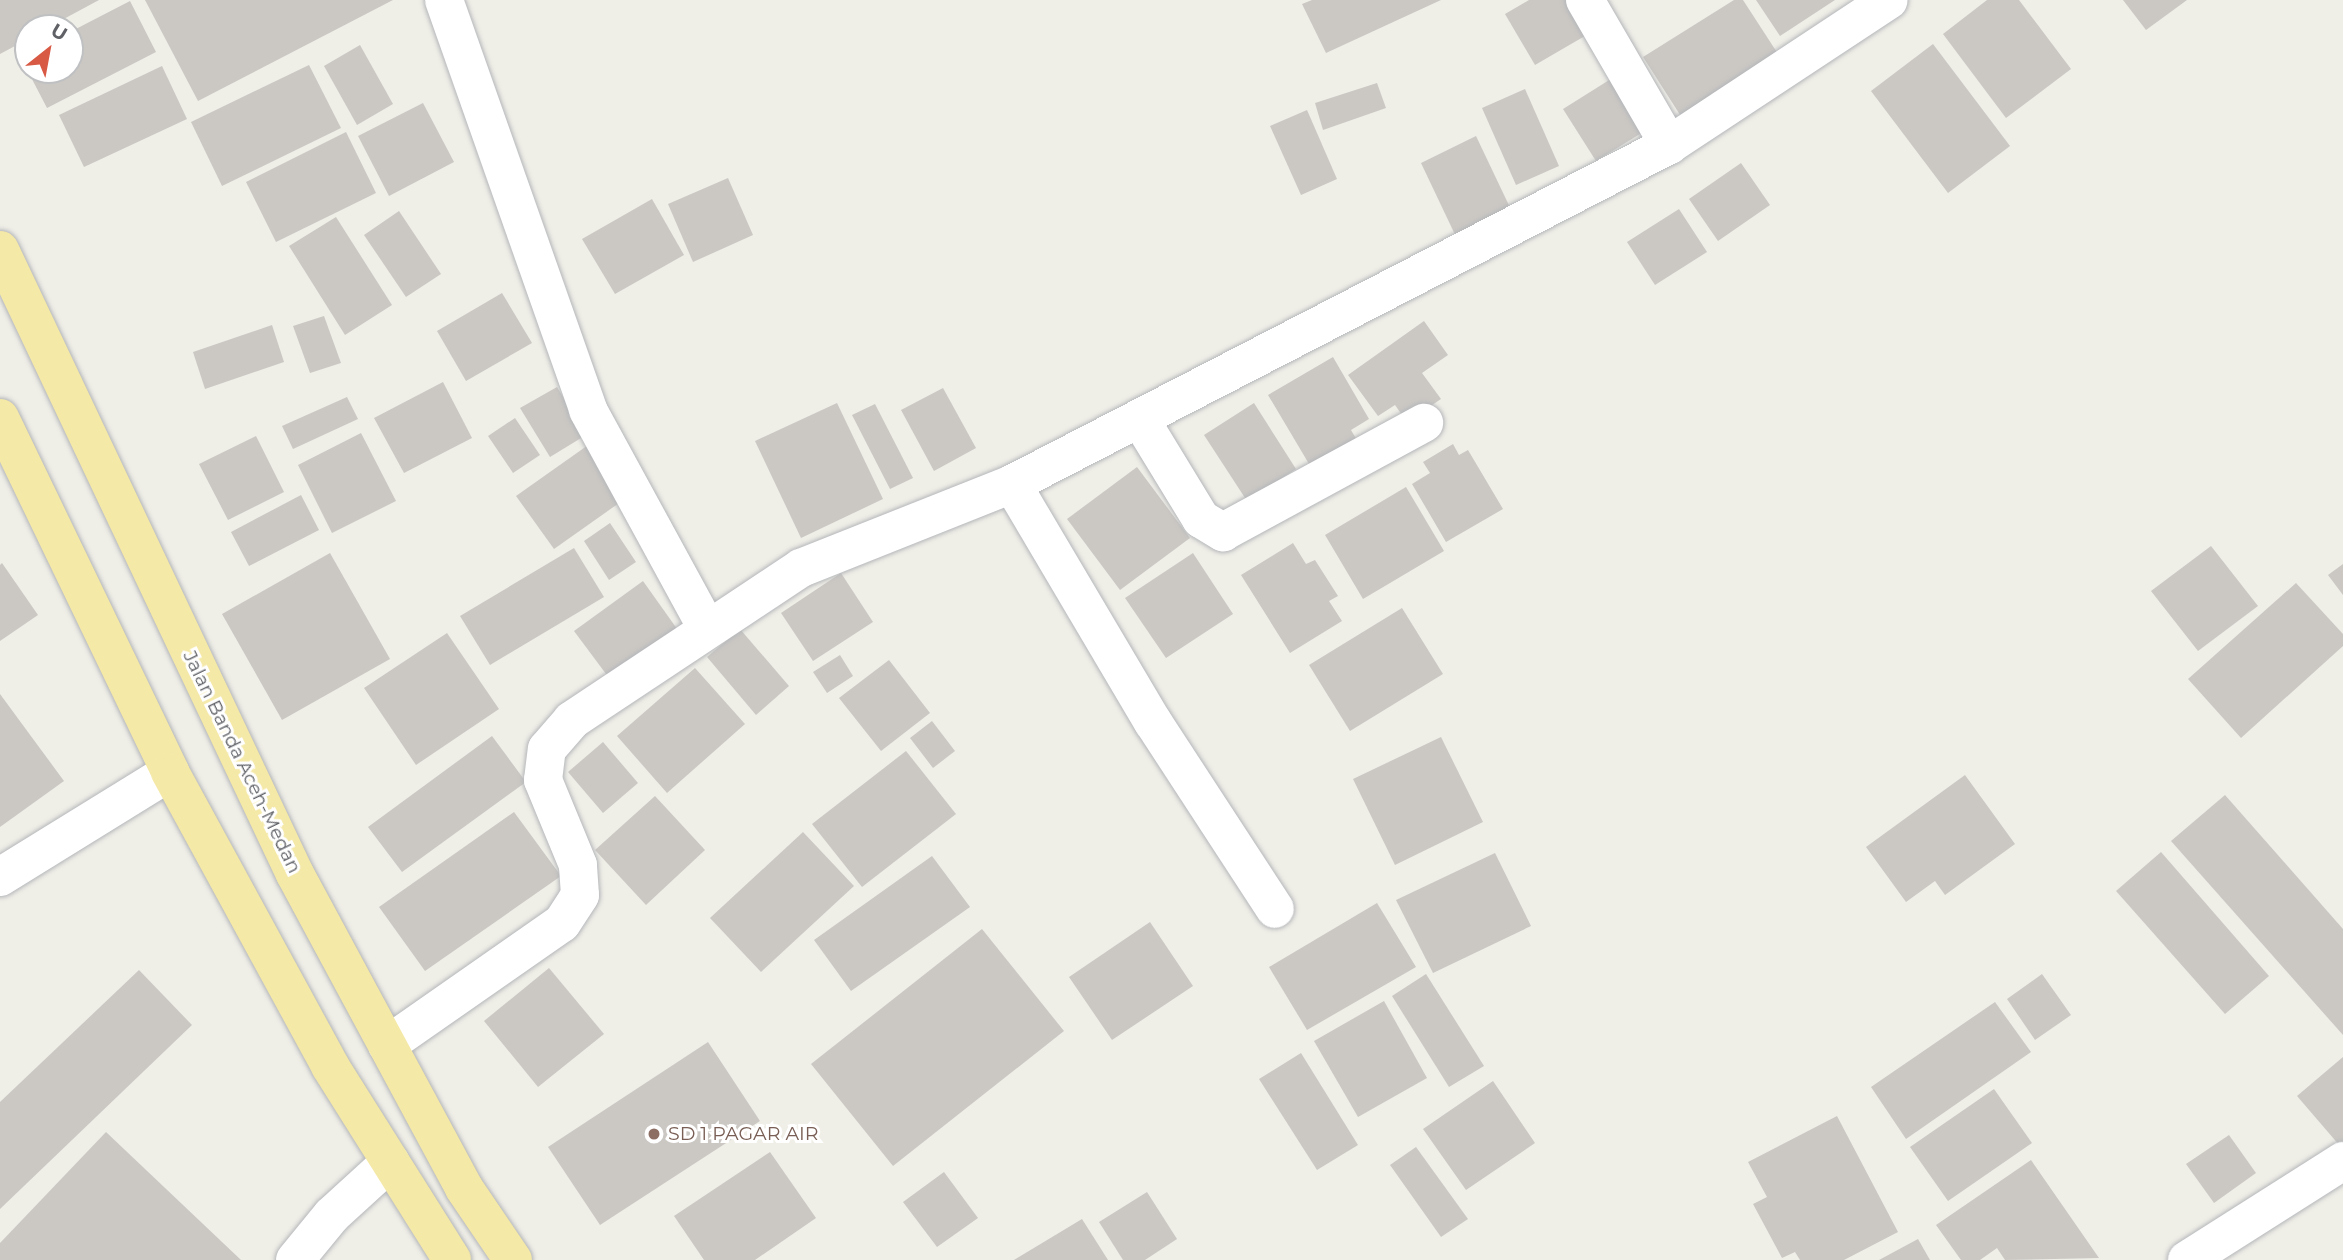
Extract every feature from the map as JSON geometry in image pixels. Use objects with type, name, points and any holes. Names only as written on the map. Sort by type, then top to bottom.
[{"type":"highway","name":"Jalan Banda Aceh-Medan","points":[[0,250],[295,874],[464,1188],[513,1260]]},
{"type":"highway","points":[[0,418],[170,772],[330,1066],[452,1260]]},
{"type":"street","points":[[443,0],[588,410],[707,628]]},
{"type":"street","points":[[1585,0],[1669,145]]},
{"type":"street","points":[[387,1045],[562,923],[580,895],[578,865],[543,780],[547,749],[572,720],[707,628],[802,568],[1012,484],[1669,145],[1889,0]]},
{"type":"street","points":[[1140,419],[1201,520],[1223,532],[1423,423]]},
{"type":"street","points":[[1012,484],[1146,710],[1275,909]]},
{"type":"street","points":[[0,877],[170,772]]},
{"type":"street","points":[[2187,1260],[2343,1161]]},
{"type":"street","points":[[295,1260],[332,1215],[390,1163]]},
{"type":"building","points":[[0,0],[99,0],[73,14],[14,14],[14,46],[0,54]]},
{"type":"building","points":[[145,0],[393,0],[198,101]]},
{"type":"building","points":[[1312,0],[1441,0],[1326,53],[1302,4]]},
{"type":"building","points":[[1529,0],[1570,0],[1590,33],[1535,65],[1505,14]]},
{"type":"building","points":[[1734,0],[1743,0],[1782,60],[1684,121],[1643,57]]},
{"type":"building","points":[[1756,0],[1835,0],[1780,36]]},
{"type":"building","points":[[1987,0],[2019,0],[2071,69],[2006,118],[1943,34]]},
{"type":"building","points":[[2123,0],[2187,0],[2146,30]]},
{"type":"building","points":[[130,1],[156,52],[47,108],[35,84],[84,84],[84,25]]},
{"type":"building","points":[[1933,44],[2010,146],[1948,193],[1871,91]]},
{"type":"building","points":[[360,45],[393,104],[357,125],[324,66]]},
{"type":"building","points":[[309,65],[341,128],[222,186],[191,122]]},
{"type":"building","points":[[162,66],[187,119],[84,167],[59,115]]},
{"type":"building","points":[[1614,77],[1648,129],[1596,161],[1563,109]]},
{"type":"building","points":[[1377,83],[1386,108],[1323,130],[1315,103]]},
{"type":"building","points":[[1525,89],[1559,166],[1516,185],[1482,108]]},
{"type":"building","points":[[423,103],[454,162],[389,196],[358,136]]},
{"type":"building","points":[[1307,110],[1337,179],[1301,195],[1270,126]]},
{"type":"building","points":[[346,132],[376,193],[276,242],[246,182]]},
{"type":"building","points":[[1476,136],[1515,218],[1459,243],[1421,163]]},
{"type":"building","points":[[1741,163],[1770,205],[1718,241],[1689,199]]},
{"type":"building","points":[[728,178],[753,235],[693,262],[668,204]]},
{"type":"building","points":[[652,199],[684,255],[615,294],[582,239]]},
{"type":"building","points":[[1679,209],[1707,252],[1655,285],[1627,242]]},
{"type":"building","points":[[399,211],[441,274],[406,297],[364,235]]},
{"type":"building","points":[[336,217],[392,305],[345,335],[289,246]]},
{"type":"building","points":[[502,293],[532,343],[466,381],[437,331]]},
{"type":"building","points":[[324,316],[341,363],[310,373],[293,326]]},
{"type":"building","points":[[1424,321],[1448,355],[1422,373],[1441,399],[1407,422],[1395,405],[1378,416],[1348,375]]},
{"type":"building","points":[[272,325],[284,362],[205,389],[193,352]]},
{"type":"building","points":[[1333,357],[1369,419],[1351,430],[1358,442],[1312,469],[1268,395]]},
{"type":"building","points":[[443,382],[472,438],[404,473],[374,418]]},
{"type":"building","points":[[557,387],[586,435],[550,457],[520,408]]},
{"type":"building","points":[[943,388],[976,448],[934,471],[901,410]]},
{"type":"building","points":[[347,397],[358,419],[293,449],[282,426]]},
{"type":"building","points":[[837,403],[883,499],[801,538],[755,441]]},
{"type":"building","points":[[1254,403],[1296,469],[1247,501],[1204,435]]},
{"type":"building","points":[[875,404],[913,478],[890,489],[852,415]]},
{"type":"building","points":[[515,418],[540,455],[513,473],[488,436]]},
{"type":"building","points":[[361,433],[396,501],[332,533],[298,465]]},
{"type":"building","points":[[256,436],[284,492],[228,520],[199,464]]},
{"type":"building","points":[[591,443],[629,496],[554,549],[516,496]]},
{"type":"building","points":[[1453,444],[1459,455],[1468,450],[1503,509],[1446,542],[1412,484],[1430,473],[1423,462]]},
{"type":"building","points":[[1137,467],[1190,538],[1120,590],[1067,519]]},
{"type":"building","points":[[1406,487],[1444,551],[1363,599],[1325,535]]},
{"type":"building","points":[[301,495],[319,530],[249,566],[231,532]]},
{"type":"building","points":[[610,523],[636,562],[609,580],[584,541]]},
{"type":"building","points":[[1293,543],[1306,564],[1315,560],[1338,596],[1329,601],[1342,621],[1290,653],[1241,575]]},
{"type":"building","points":[[2211,546],[2258,606],[2198,651],[2151,591]]},
{"type":"building","points":[[574,548],[604,597],[490,665],[460,616]]},
{"type":"building","points":[[330,553],[390,659],[282,720],[222,614]]},
{"type":"building","points":[[1193,553],[1233,614],[1166,658],[1125,598]]},
{"type":"building","points":[[2,563],[38,615],[0,641],[0,565]]},
{"type":"building","points":[[2343,564],[2343,595],[2328,575]]},
{"type":"building","points":[[841,573],[873,622],[813,661],[781,613]]},
{"type":"building","points":[[643,581],[680,633],[612,682],[574,631]]},
{"type":"building","points":[[2296,583],[2343,634],[2343,646],[2241,738],[2188,679]]},
{"type":"building","points":[[1402,608],[1443,674],[1350,731],[1309,665]]},
{"type":"building","points":[[740,629],[789,686],[756,715],[707,657]]},
{"type":"building","points":[[447,633],[499,709],[416,765],[364,688]]},
{"type":"building","points":[[840,655],[853,676],[827,693],[813,672]]},
{"type":"building","points":[[889,660],[930,713],[881,751],[839,698]]},
{"type":"building","points":[[695,668],[745,724],[667,793],[617,736]]},
{"type":"building","points":[[0,694],[64,781],[0,827]]},
{"type":"building","points":[[932,721],[955,751],[933,768],[910,738]]},
{"type":"building","points":[[492,736],[526,782],[402,872],[368,827]]},
{"type":"building","points":[[1441,737],[1483,822],[1395,865],[1353,779]]},
{"type":"building","points":[[603,742],[638,783],[603,813],[568,772]]},
{"type":"building","points":[[906,751],[956,814],[862,887],[812,824]]},
{"type":"building","points":[[1965,775],[2015,844],[1945,895],[1935,881],[1906,902],[1866,847]]},
{"type":"building","points":[[2225,795],[2343,929],[2343,1035],[2171,841]]},
{"type":"building","points":[[655,796],[705,850],[646,905],[595,850]]},
{"type":"building","points":[[514,812],[561,876],[425,971],[379,907]]},
{"type":"building","points":[[803,832],[854,886],[761,972],[710,918]]},
{"type":"building","points":[[2161,852],[2269,976],[2225,1014],[2116,891]]},
{"type":"building","points":[[1495,853],[1531,926],[1433,973],[1396,900]]},
{"type":"building","points":[[932,856],[970,907],[851,991],[814,940]]},
{"type":"building","points":[[1377,903],[1416,967],[1307,1030],[1269,967]]},
{"type":"building","points":[[1150,922],[1193,986],[1112,1040],[1069,977]]},
{"type":"building","points":[[982,929],[1064,1031],[893,1166],[811,1064]]},
{"type":"building","points":[[549,968],[604,1034],[538,1087],[484,1021]]},
{"type":"building","points":[[139,970],[192,1025],[0,1209],[0,1102]]},
{"type":"building","points":[[1426,974],[1484,1066],[1449,1087],[1392,996]]},
{"type":"building","points":[[2042,974],[2071,1015],[2035,1040],[2007,999]]},
{"type":"building","points":[[1384,1001],[1427,1078],[1358,1117],[1314,1041]]},
{"type":"building","points":[[1995,1002],[2031,1052],[1906,1139],[1871,1087]]},
{"type":"building","name":"SD 1 PAGAR AIR","points":[[708,1042],[760,1121],[600,1225],[548,1147]]},
{"type":"building","points":[[1301,1053],[1358,1145],[1317,1170],[1259,1079]]},
{"type":"building","points":[[2343,1057],[2343,1143],[2340,1146],[2297,1096]]},
{"type":"building","points":[[1493,1081],[1535,1143],[1466,1190],[1423,1129]]},
{"type":"building","points":[[1994,1089],[2032,1143],[1948,1201],[1910,1147]]},
{"type":"building","points":[[1837,1116],[1898,1232],[1844,1260],[1800,1260],[1795,1252],[1782,1258],[1753,1204],[1767,1197],[1748,1162]]},
{"type":"building","points":[[106,1132],[241,1260],[0,1260],[0,1243]]},
{"type":"building","points":[[2229,1135],[2256,1173],[2214,1203],[2186,1164]]},
{"type":"building","points":[[1416,1147],[1468,1219],[1441,1237],[1390,1165]]},
{"type":"building","points":[[770,1152],[816,1218],[755,1260],[704,1260],[674,1216]]},
{"type":"building","points":[[2031,1160],[2099,1258],[2005,1260],[1997,1248],[1980,1260],[1961,1260],[1936,1225]]},
{"type":"building","points":[[944,1172],[978,1218],[937,1247],[903,1202]]},
{"type":"building","points":[[1147,1192],[1177,1239],[1145,1260],[1123,1260],[1099,1222]]},
{"type":"building","points":[[1082,1219],[1108,1260],[1014,1260]]},
{"type":"building","points":[[1918,1239],[1930,1260],[1879,1260]]},
{"type":"place","name":"SD 1 PAGAR AIR","points":[[654,1134]]}]
